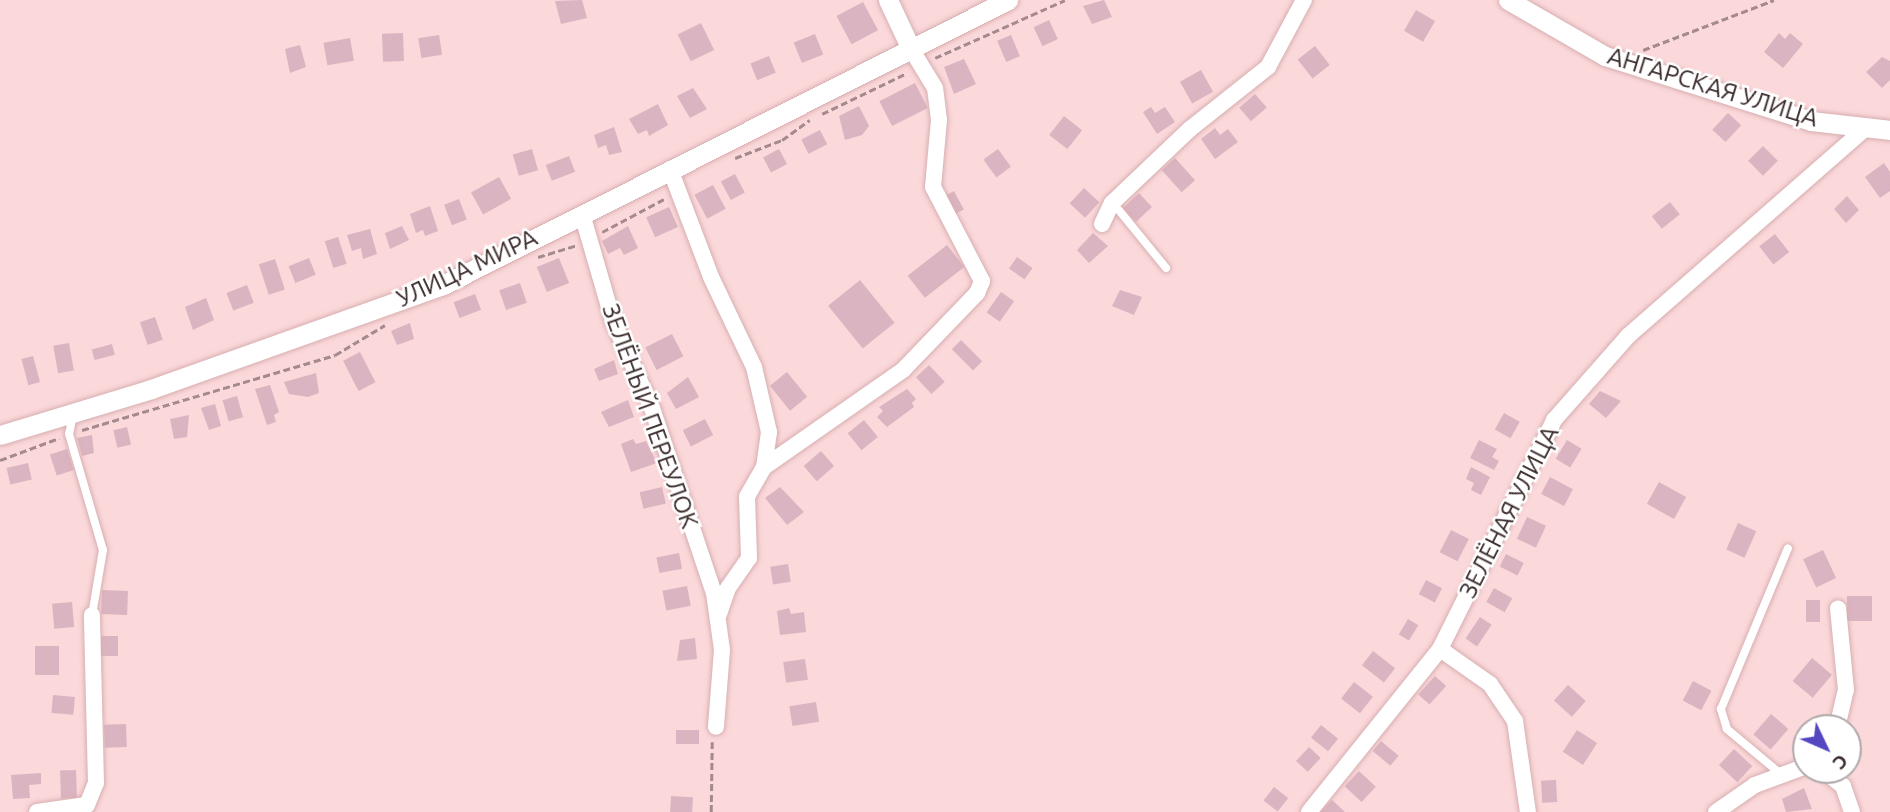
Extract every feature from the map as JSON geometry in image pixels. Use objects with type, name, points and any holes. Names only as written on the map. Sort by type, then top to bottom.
[{"type":"street","points":[[888,0],[910,47]]},
{"type":"street","name":"УЛИЦА МИРА","points":[[0,435],[73,414],[443,285],[910,47],[1008,0]]},
{"type":"street","points":[[1102,224],[1112,202],[1190,129],[1268,67],[1304,0]]},
{"type":"street","name":"АНГАРСКАЯ УЛИЦА","points":[[1508,0],[1605,56],[1811,121],[1890,130]]},
{"type":"street","name":"ЗЕЛЁНЫЙ ПЕРЕУЛОК","points":[[764,467],[903,370],[977,293],[982,281],[933,187],[939,120],[935,88],[910,47]]},
{"type":"street","name":"ЗЕЛЁНАЯ УЛИЦА","points":[[1309,812],[1440,649],[1555,420],[1628,336],[1867,127]]},
{"type":"street","name":"ЗЕЛЁНЫЙ ПЕРЕУЛОК","points":[[670,169],[711,277],[754,367],[769,432],[764,467],[747,497],[749,558],[728,588],[717,619]]},
{"type":"street","name":"ЗЕЛЁНЫЙ ПЕРЕУЛОК","points":[[582,214],[613,321],[670,461],[714,593],[722,650],[716,727]]},
{"type":"street","points":[[1838,608],[1846,690],[1840,714]]},
{"type":"street","points":[[37,812],[86,805],[96,783],[92,615]]},
{"type":"street","points":[[1440,649],[1490,684],[1515,721],[1528,812]]},
{"type":"street","points":[[1716,812],[1755,786],[1792,772]]},
{"type":"street","points":[[1841,784],[1852,812]]},
{"type":"lane","points":[[1112,202],[1167,268]]},
{"type":"lane","points":[[73,414],[69,434],[103,550],[92,615]]},
{"type":"lane","points":[[1782,776],[1727,729],[1721,709],[1788,548]]},
{"type":"path","points":[[1627,63],[1649,45],[1774,0]]},
{"type":"path","points":[[711,812],[716,727]]},
{"type":"building","points":[[582,0],[587,18],[561,24],[555,1]]},
{"type":"building","points":[[1104,0],[1112,17],[1092,24],[1083,6]]},
{"type":"building","points":[[863,2],[878,30],[852,44],[837,16]]},
{"type":"building","points":[[1416,10],[1435,21],[1423,42],[1404,31]]},
{"type":"building","points":[[1049,20],[1058,39],[1042,46],[1034,27]]},
{"type":"building","points":[[701,23],[714,50],[691,61],[678,34]]},
{"type":"building","points":[[403,33],[404,61],[383,62],[382,34]]},
{"type":"building","points":[[1779,33],[1785,39],[1790,33],[1803,44],[1783,68],[1764,52]]},
{"type":"building","points":[[815,34],[823,54],[802,63],[794,43]]},
{"type":"building","points":[[439,35],[442,55],[421,58],[418,38]]},
{"type":"building","points":[[1011,35],[1020,56],[1006,62],[997,41]]},
{"type":"building","points":[[350,38],[354,61],[327,65],[323,43]]},
{"type":"building","points":[[300,45],[306,67],[290,73],[285,49]]},
{"type":"building","points":[[1315,46],[1330,65],[1312,78],[1298,60]]},
{"type":"building","points":[[769,56],[776,73],[757,80],[750,63]]},
{"type":"building","points":[[1882,57],[1890,61],[1890,80],[1882,88],[1866,72]]},
{"type":"building","points":[[964,59],[976,84],[954,94],[944,67]]},
{"type":"building","points":[[1201,70],[1213,92],[1192,104],[1180,82]]},
{"type":"building","points":[[915,83],[928,108],[892,126],[879,101]]},
{"type":"building","points":[[693,88],[707,109],[690,118],[677,96]]},
{"type":"building","points":[[1255,94],[1267,108],[1251,121],[1239,108]]},
{"type":"building","points":[[658,104],[668,125],[649,136],[647,130],[638,134],[629,119]]},
{"type":"building","points":[[859,106],[869,126],[862,135],[845,140],[839,116]]},
{"type":"building","points":[[1151,107],[1155,113],[1165,107],[1175,122],[1157,134],[1143,112]]},
{"type":"building","points":[[1728,113],[1741,125],[1725,142],[1712,130]]},
{"type":"building","points":[[1064,116],[1082,130],[1067,149],[1049,135]]},
{"type":"building","points":[[614,127],[622,152],[609,155],[606,145],[598,148],[594,135]]},
{"type":"building","points":[[1215,128],[1220,135],[1228,129],[1238,142],[1215,159],[1201,139]]},
{"type":"building","points":[[820,130],[827,144],[809,154],[801,140]]},
{"type":"building","points":[[1763,146],[1778,161],[1763,176],[1748,161]]},
{"type":"building","points":[[532,149],[538,170],[519,176],[513,155]]},
{"type":"building","points":[[779,149],[787,164],[771,172],[763,157]]},
{"type":"building","points":[[998,149],[1011,167],[996,177],[983,160]]},
{"type":"building","points":[[569,156],[575,172],[552,181],[546,165]]},
{"type":"building","points":[[1175,158],[1195,180],[1182,192],[1162,170]]},
{"type":"building","points":[[1884,163],[1890,172],[1890,191],[1880,198],[1865,177]]},
{"type":"building","points":[[735,174],[745,193],[731,200],[721,182]]},
{"type":"building","points":[[499,177],[511,199],[483,214],[471,193]]},
{"type":"building","points":[[713,185],[726,209],[707,219],[694,195]]},
{"type":"building","points":[[1084,188],[1099,202],[1085,218],[1070,203]]},
{"type":"building","points":[[954,191],[964,210],[951,216],[942,198]]},
{"type":"building","points":[[1139,193],[1152,207],[1136,222],[1123,208]]},
{"type":"building","points":[[1847,196],[1859,210],[1846,223],[1834,209]]},
{"type":"building","points":[[459,199],[467,220],[452,225],[444,205]]},
{"type":"building","points":[[1670,202],[1680,215],[1662,229],[1652,216]]},
{"type":"building","points":[[430,206],[438,231],[425,236],[423,230],[416,233],[410,214]]},
{"type":"building","points":[[669,207],[678,227],[655,237],[646,217]]},
{"type":"building","points":[[402,226],[409,240],[390,249],[385,233]]},
{"type":"building","points":[[628,226],[638,248],[624,255],[620,248],[608,254],[602,241]]},
{"type":"building","points":[[370,229],[377,254],[363,259],[361,248],[352,251],[347,235]]},
{"type":"building","points":[[1093,233],[1108,246],[1089,263],[1077,250]]},
{"type":"building","points":[[1775,234],[1789,252],[1773,264],[1759,246]]},
{"type":"building","points":[[338,237],[347,264],[333,268],[325,241]]},
{"type":"building","points":[[947,245],[964,267],[925,298],[908,276]]},
{"type":"building","points":[[1017,257],[1033,268],[1025,279],[1009,268]]},
{"type":"building","points":[[309,258],[316,275],[295,283],[289,266]]},
{"type":"building","points":[[559,258],[569,283],[547,292],[537,267]]},
{"type":"building","points":[[275,259],[285,289],[269,295],[259,264]]},
{"type":"building","points":[[860,280],[895,323],[863,349],[828,306]]},
{"type":"building","points":[[520,283],[527,303],[506,310],[499,290]]},
{"type":"building","points":[[247,285],[254,303],[233,311],[226,293]]},
{"type":"building","points":[[1120,290],[1142,297],[1134,315],[1112,306]]},
{"type":"building","points":[[1001,292],[1014,301],[1000,322],[987,312]]},
{"type":"building","points":[[475,294],[481,310],[460,318],[454,302]]},
{"type":"building","points":[[206,298],[214,320],[193,330],[185,307]]},
{"type":"building","points":[[155,317],[163,340],[148,345],[140,322]]},
{"type":"building","points":[[410,323],[414,339],[397,345],[391,331]]},
{"type":"building","points":[[672,334],[683,356],[657,370],[645,348]]},
{"type":"building","points":[[961,340],[982,361],[973,370],[952,349]]},
{"type":"building","points":[[69,343],[74,371],[58,373],[53,346]]},
{"type":"building","points":[[112,344],[115,355],[95,360],[92,349]]},
{"type":"building","points":[[360,352],[375,382],[359,391],[343,361]]},
{"type":"building","points":[[33,356],[40,382],[28,385],[21,359]]},
{"type":"building","points":[[614,360],[618,374],[599,381],[594,369]]},
{"type":"building","points":[[929,365],[945,382],[932,394],[916,377]]},
{"type":"building","points":[[787,372],[807,397],[790,411],[770,386]]},
{"type":"building","points":[[316,373],[319,393],[308,397],[289,394],[284,382]]},
{"type":"building","points":[[688,377],[699,397],[676,409],[667,393]]},
{"type":"building","points":[[270,385],[279,412],[274,415],[276,422],[267,425],[255,389]]},
{"type":"building","points":[[907,389],[916,399],[912,403],[914,407],[887,427],[877,417],[883,411],[879,407]]},
{"type":"building","points":[[1600,391],[1621,401],[1606,418],[1589,404]]},
{"type":"building","points":[[237,396],[243,417],[229,421],[223,400]]},
{"type":"building","points":[[628,400],[634,417],[609,427],[601,412]]},
{"type":"building","points":[[215,404],[221,426],[209,430],[201,408]]},
{"type":"building","points":[[1504,413],[1520,422],[1511,438],[1495,430]]},
{"type":"building","points":[[189,415],[187,437],[174,439],[170,419]]},
{"type":"building","points":[[705,419],[713,435],[691,446],[683,430]]},
{"type":"building","points":[[864,420],[878,437],[862,450],[848,433]]},
{"type":"building","points":[[127,427],[131,445],[117,448],[113,430]]},
{"type":"building","points":[[92,435],[94,453],[82,456],[77,438]]},
{"type":"building","points":[[633,439],[636,444],[646,441],[657,463],[631,472],[621,444]]},
{"type":"building","points":[[1479,440],[1497,449],[1492,457],[1499,461],[1494,470],[1470,458]]},
{"type":"building","points":[[1567,440],[1582,449],[1570,468],[1556,459]]},
{"type":"building","points":[[67,449],[74,470],[57,475],[50,455]]},
{"type":"building","points":[[821,451],[834,466],[817,481],[804,466]]},
{"type":"building","points":[[28,463],[32,480],[10,485],[7,468]]},
{"type":"building","points":[[1471,467],[1490,477],[1481,495],[1471,490],[1474,483],[1466,479]]},
{"type":"building","points":[[1550,477],[1573,489],[1564,506],[1541,494]]},
{"type":"building","points":[[1659,482],[1686,497],[1674,519],[1647,504]]},
{"type":"building","points":[[662,487],[666,504],[643,509],[640,492]]},
{"type":"building","points":[[780,487],[804,512],[787,525],[765,498]]},
{"type":"building","points":[[1527,517],[1546,526],[1536,548],[1517,539]]},
{"type":"building","points":[[1738,523],[1756,531],[1744,558],[1726,549]]},
{"type":"building","points":[[1451,530],[1469,539],[1457,561],[1440,552]]},
{"type":"building","points":[[1823,550],[1836,578],[1816,587],[1803,559]]},
{"type":"building","points":[[679,553],[682,569],[659,573],[656,557]]},
{"type":"building","points":[[1506,554],[1524,563],[1517,576],[1500,566]]},
{"type":"building","points":[[788,564],[791,582],[773,585],[770,567]]},
{"type":"building","points":[[1426,580],[1442,588],[1435,602],[1419,594]]},
{"type":"building","points":[[687,586],[691,606],[666,610],[662,591]]},
{"type":"building","points":[[1494,588],[1512,598],[1505,612],[1486,602]]},
{"type":"building","points":[[102,590],[128,591],[127,615],[101,614]]},
{"type":"building","points":[[1847,596],[1872,596],[1872,621],[1847,621]]},
{"type":"building","points":[[1806,600],[1820,600],[1820,622],[1806,622]]},
{"type":"building","points":[[72,602],[74,627],[54,629],[52,604]]},
{"type":"building","points":[[789,608],[791,614],[804,612],[806,632],[780,635],[777,611]]},
{"type":"building","points":[[1480,617],[1492,625],[1477,646],[1465,639]]},
{"type":"building","points":[[1408,619],[1418,625],[1409,641],[1399,634]]},
{"type":"building","points":[[101,636],[118,636],[118,656],[101,656]]},
{"type":"building","points":[[695,638],[697,659],[677,661],[680,640]]},
{"type":"building","points":[[35,646],[59,646],[59,675],[35,675]]},
{"type":"building","points":[[1373,651],[1395,668],[1384,682],[1362,665]]},
{"type":"building","points":[[1812,658],[1832,675],[1813,698],[1793,681]]},
{"type":"building","points":[[805,659],[808,680],[786,683],[783,662]]},
{"type":"building","points":[[1435,676],[1446,686],[1429,705],[1418,695]]},
{"type":"building","points":[[1693,681],[1712,691],[1701,710],[1683,700]]},
{"type":"building","points":[[1354,682],[1373,697],[1360,713],[1341,699]]},
{"type":"building","points":[[1568,685],[1586,701],[1572,717],[1554,701]]},
{"type":"building","points":[[53,695],[75,697],[73,715],[51,713]]},
{"type":"building","points":[[816,702],[819,722],[792,726],[789,706]]},
{"type":"building","points":[[1771,714],[1788,729],[1771,749],[1753,734]]},
{"type":"building","points":[[126,724],[127,747],[105,748],[104,725]]},
{"type":"building","points":[[1321,725],[1338,739],[1328,751],[1311,737]]},
{"type":"building","points":[[676,730],[699,730],[699,744],[676,744]]},
{"type":"building","points":[[1577,730],[1597,743],[1583,765],[1563,752]]},
{"type":"building","points":[[1381,741],[1399,756],[1390,766],[1373,751]]},
{"type":"building","points":[[1309,747],[1321,758],[1308,772],[1296,761]]},
{"type":"building","points":[[1734,749],[1752,766],[1737,782],[1719,765]]},
{"type":"building","points":[[76,770],[77,798],[61,799],[60,771]]},
{"type":"building","points":[[1359,771],[1376,787],[1361,802],[1345,786]]},
{"type":"building","points":[[41,773],[41,784],[29,785],[30,798],[13,799],[11,775]]},
{"type":"building","points":[[1556,780],[1557,802],[1542,803],[1541,781]]},
{"type":"building","points":[[1274,787],[1288,798],[1278,811],[1264,800]]},
{"type":"building","points":[[1804,788],[1812,809],[1786,812],[1782,799]]},
{"type":"building","points":[[671,796],[693,797],[692,812],[670,812]]},
{"type":"building","points":[[1332,800],[1345,812],[1320,812]]}]
